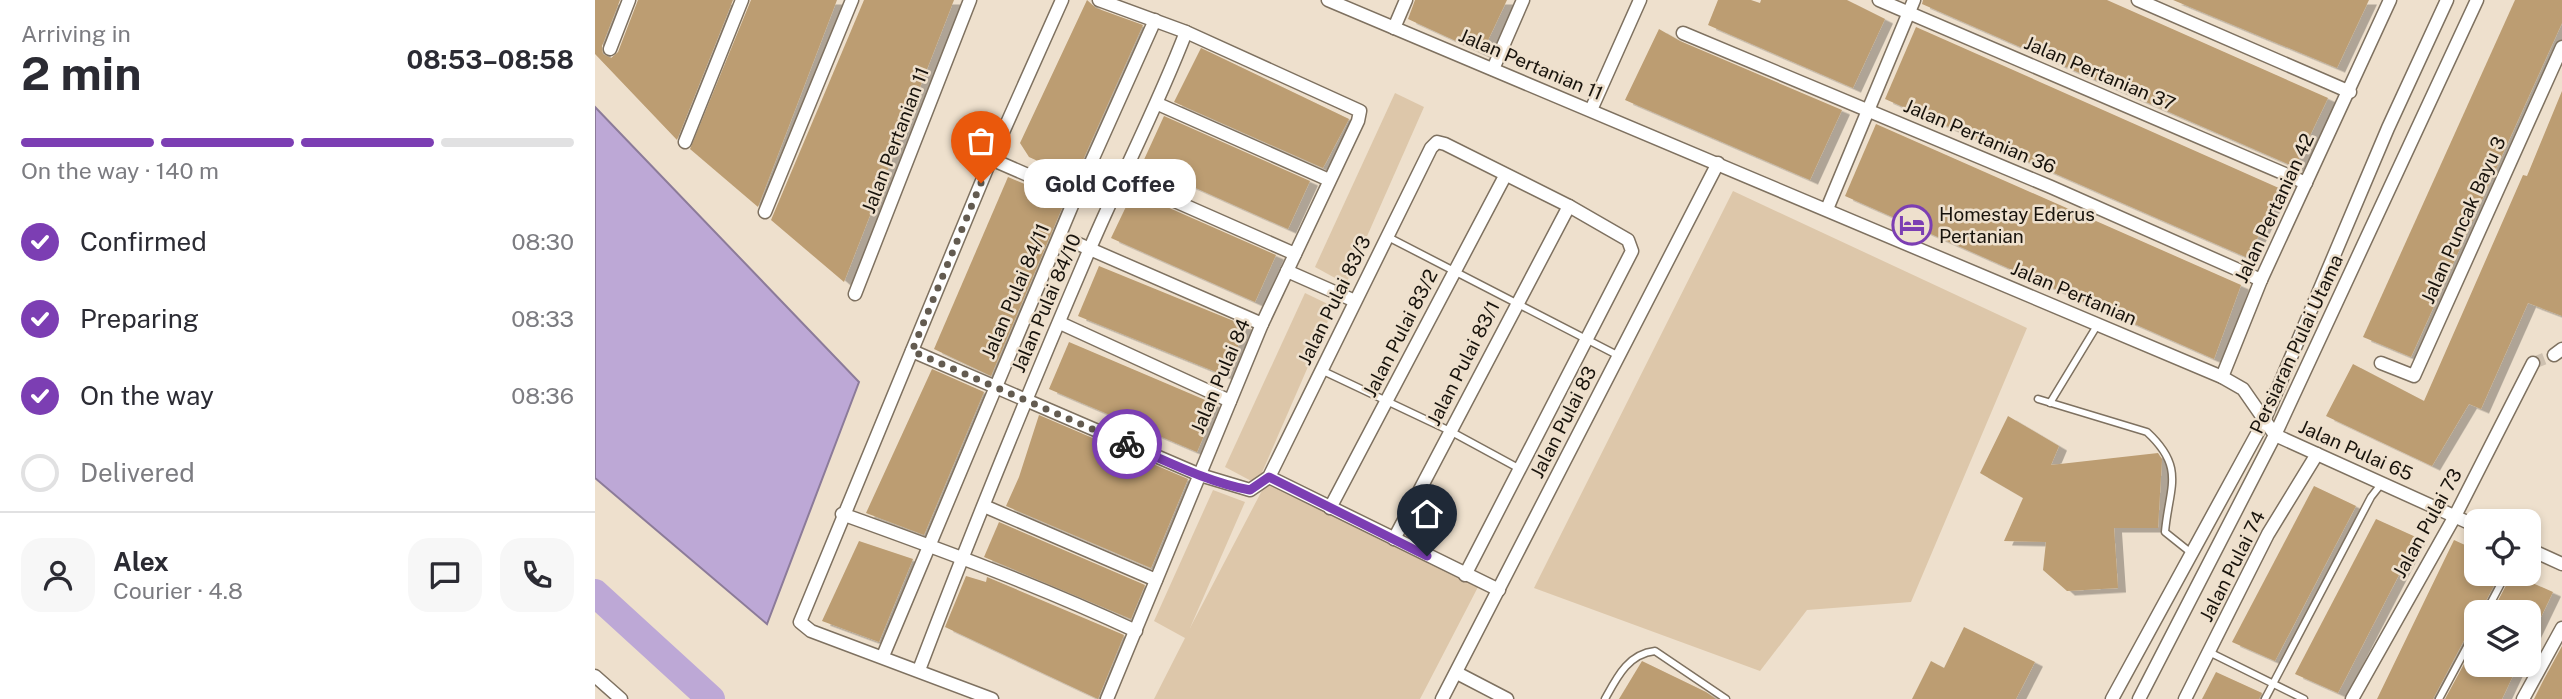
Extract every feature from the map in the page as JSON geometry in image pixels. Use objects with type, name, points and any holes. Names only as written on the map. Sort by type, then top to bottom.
[{"type":"street","points":[[610,49],[629,0]]},
{"type":"street","points":[[685,142],[742,0]]},
{"type":"street","points":[[765,212],[852,0]]},
{"type":"street","name":"Jalan Pertanian 11","points":[[855,294],[970,0]]},
{"type":"street","points":[[992,699],[804,627],[800,622],[842,514],[991,159],[1062,0]]},
{"type":"street","points":[[1099,0],[1186,32]]},
{"type":"street","name":"Jalan Pertanian 11","points":[[1328,0],[1718,163]]},
{"type":"street","points":[[1394,28],[1406,0]]},
{"type":"street","points":[[1493,69],[1523,0]]},
{"type":"street","points":[[1591,110],[1640,0]]},
{"type":"street","name":"Jalan Pertanian 37","points":[[1879,0],[1911,6],[2306,183]]},
{"type":"street","points":[[2138,0],[2350,92]]},
{"type":"street","name":"Jalan Pertanian 42","points":[[2222,377],[2261,280],[2350,92],[2390,0]]},
{"type":"street","name":"Persiaran Pulai Utama","points":[[2112,699],[2264,421],[2388,128],[2447,0]]},
{"type":"street","name":"Persiaran Pulai Utama","points":[[2139,699],[2275,435],[2477,0]]},
{"type":"street","points":[[1828,209],[1911,6]]},
{"type":"street","name":"Jalan Pulai 84/11","points":[[883,656],[927,545],[1076,196],[1155,20]]},
{"type":"street","name":"Jalan Pulai 84/10","points":[[919,670],[1026,400],[1121,176],[1158,104],[1186,32]]},
{"type":"street","name":"Jalan Pulai 84","points":[[1107,699],[1262,324],[1358,121],[1360,111],[1186,32]]},
{"type":"street","name":"Jalan Pertanian 36","points":[[1683,33],[1870,110],[2261,280]]},
{"type":"street","name":"Jalan Puncak Bayu 3","points":[[2381,363],[2414,376],[2562,47]]},
{"type":"street","points":[[1158,104],[1329,180]]},
{"type":"street","name":"Jalan Pulai 83/3","points":[[1269,477],[1387,237],[1437,142],[1505,176]]},
{"type":"street","points":[[991,159],[1076,196]]},
{"type":"street","name":"Jalan Pertanian","points":[[1718,163],[2222,377]]},
{"type":"street","name":"Jalan Pulai 83","points":[[1442,699],[1718,163]]},
{"type":"street","points":[[1091,164],[1295,254]]},
{"type":"street","points":[[1465,575],[1632,251],[1632,244],[1569,206],[1505,176]]},
{"type":"street","name":"Jalan Pulai 83/2","points":[[1330,508],[1452,272],[1505,176]]},
{"type":"street","name":"Jalan Pulai 83/1","points":[[1394,539],[1515,303],[1569,206]]},
{"type":"street","points":[[1060,236],[1262,324]]},
{"type":"street","points":[[1287,271],[1355,301]]},
{"type":"street","points":[[1060,323],[1230,401]]},
{"type":"street","points":[[912,351],[1200,475],[1250,490],[1269,477],[1499,590]]},
{"type":"street","name":"Jalan Pulai 73","points":[[2352,699],[2455,516],[2533,363]]},
{"type":"street","points":[[2222,377],[2243,389],[2264,421]]},
{"type":"street","name":"Jalan Pulai 65","points":[[2264,421],[2275,435],[2464,520]]},
{"type":"street","name":"Jalan Pulai 74","points":[[2185,699],[2268,534],[2317,454]]},
{"type":"street","points":[[984,506],[1156,580]]},
{"type":"street","points":[[842,514],[963,556],[1052,591],[1136,631]]},
{"type":"street","points":[[2541,554],[2562,564]]},
{"type":"street","points":[[2523,699],[2562,628]]},
{"type":"street","points":[[1457,673],[1507,699]]},
{"type":"street","points":[[595,676],[617,698]]},
{"type":"lane","points":[[1387,237],[1619,356]]},
{"type":"lane","points":[[2050,403],[2098,324]]},
{"type":"lane","points":[[1321,370],[1450,430],[1520,469]]},
{"type":"lane","points":[[2038,399],[2147,432],[2161,445],[2173,475],[2165,532],[2190,552]]},
{"type":"lane","points":[[2265,699],[2371,497],[2382,483]]},
{"type":"lane","points":[[1605,699],[1626,664],[1640,654],[1655,651],[1726,699]]},
{"type":"lane","points":[[2209,652],[2304,699]]},
{"type":"lane","points":[[2439,699],[2464,652]]},
{"type":"shaded area","points":[[1395,93],[1424,107],[1346,284],[1315,267]]},
{"type":"shaded area","points":[[595,107],[859,382],[767,624],[595,478]]},
{"type":"shaded area","points":[[1733,191],[2027,328],[1911,602],[1807,610],[1760,671],[1534,588]]},
{"type":"shaded area","points":[[1305,293],[1334,307],[1257,484],[1225,467]]},
{"type":"shaded area","points":[[1268,479],[1478,587],[1420,699],[1154,699],[1185,638],[1154,621],[1213,490],[1245,502],[1190,628]]},
{"type":"building","points":[[595,0],[620,0],[602,46],[603,54],[611,58],[618,52],[638,0],[733,0],[677,140],[595,54]]},
{"type":"building","points":[[751,0],[837,0],[758,207],[690,149]]},
{"type":"building","points":[[864,0],[954,0],[844,282],[771,220]]},
{"type":"building","points":[[1087,0],[1096,8],[1143,25],[1075,178],[1029,157],[1020,143]]},
{"type":"building","points":[[1415,0],[1507,0],[1482,53],[1408,19]]},
{"type":"building","points":[[1718,0],[1751,0],[1760,3],[1761,0],[1847,0],[1885,19],[1853,88],[1708,25]]},
{"type":"building","points":[[1923,0],[2107,0],[2328,98],[2295,167],[1922,4]]},
{"type":"building","points":[[2173,0],[2369,0],[2337,68]]},
{"type":"building","points":[[2515,0],[2562,0],[2562,23],[2411,357],[2363,337]]},
{"type":"building","points":[[1916,27],[2281,189],[2248,258],[1885,99]]},
{"type":"building","points":[[1659,29],[1680,41],[1842,110],[1810,180],[1625,100]]},
{"type":"building","points":[[1201,48],[1349,119],[1323,168],[1174,102]]},
{"type":"building","points":[[2562,91],[2562,316],[2528,303],[2481,409],[2469,404],[2432,466],[2326,416],[2353,364],[2424,401],[2523,175],[2527,176]]},
{"type":"building","points":[[1164,116],[1310,181],[1288,229],[1142,164]]},
{"type":"building","points":[[1876,124],[2241,285],[2214,359],[1845,196]]},
{"type":"building","points":[[1008,177],[1065,201],[991,376],[934,349]]},
{"type":"building","points":[[1133,192],[1276,255],[1255,302],[1111,238]]},
{"type":"building","points":[[1099,266],[1246,326],[1226,376],[1078,316]]},
{"type":"building","points":[[1069,342],[1217,405],[1197,452],[1049,389]]},
{"type":"building","points":[[932,369],[984,392],[924,535],[866,513]]},
{"type":"building","points":[[1039,415],[1188,479],[1151,568],[1006,506],[1019,477]]},
{"type":"building","points":[[2008,416],[2059,446],[2051,465],[2158,453],[2162,459],[2158,528],[2114,528],[2118,588],[2067,591],[2043,570],[2046,542],[2004,541],[2023,498],[1980,473]]},
{"type":"building","points":[[2314,486],[2356,506],[2275,661],[2232,642]]},
{"type":"building","points":[[2376,519],[2418,538],[2338,693],[2295,674]]},
{"type":"building","points":[[999,522],[1145,585],[1131,619],[984,557]]},
{"type":"building","points":[[2454,540],[2464,545],[2464,586],[2494,586],[2486,600],[2464,600],[2464,640],[2433,699],[2377,699]]},
{"type":"building","points":[[859,541],[913,559],[879,642],[822,621]]},
{"type":"building","points":[[966,576],[986,582],[987,577],[1124,635],[1098,699],[945,627]]},
{"type":"building","points":[[2506,586],[2539,586],[2553,592],[2541,617],[2541,600],[2498,600]]},
{"type":"building","points":[[1964,627],[2035,662],[2016,699],[1912,699],[1931,661],[1944,668]]},
{"type":"building","points":[[2562,646],[2562,699],[2534,699],[2543,681]]},
{"type":"building","points":[[1642,661],[1706,692],[1716,699],[1619,699]]},
{"type":"building","points":[[2464,664],[2464,677],[2512,677],[2502,699],[2445,699]]},
{"type":"building","points":[[2216,672],[2262,693],[2259,699],[2202,699]]},
{"type":"waterway","points":[[595,593],[711,699]]},
{"type":"tunnel","points":[[2533,363],[2554,355]]},
{"type":"way so far","points":[[981,183],[912,351],[1127,444]]},
{"type":"place","name":"Gold Coffee","points":[[981,183]]},
{"type":"place","name":"Homestay Ederus Pertanian","points":[[1912,225]]},
{"type":"route","points":[[1127,444],[1200,475],[1250,490],[1269,477],[1427,556]]}]
